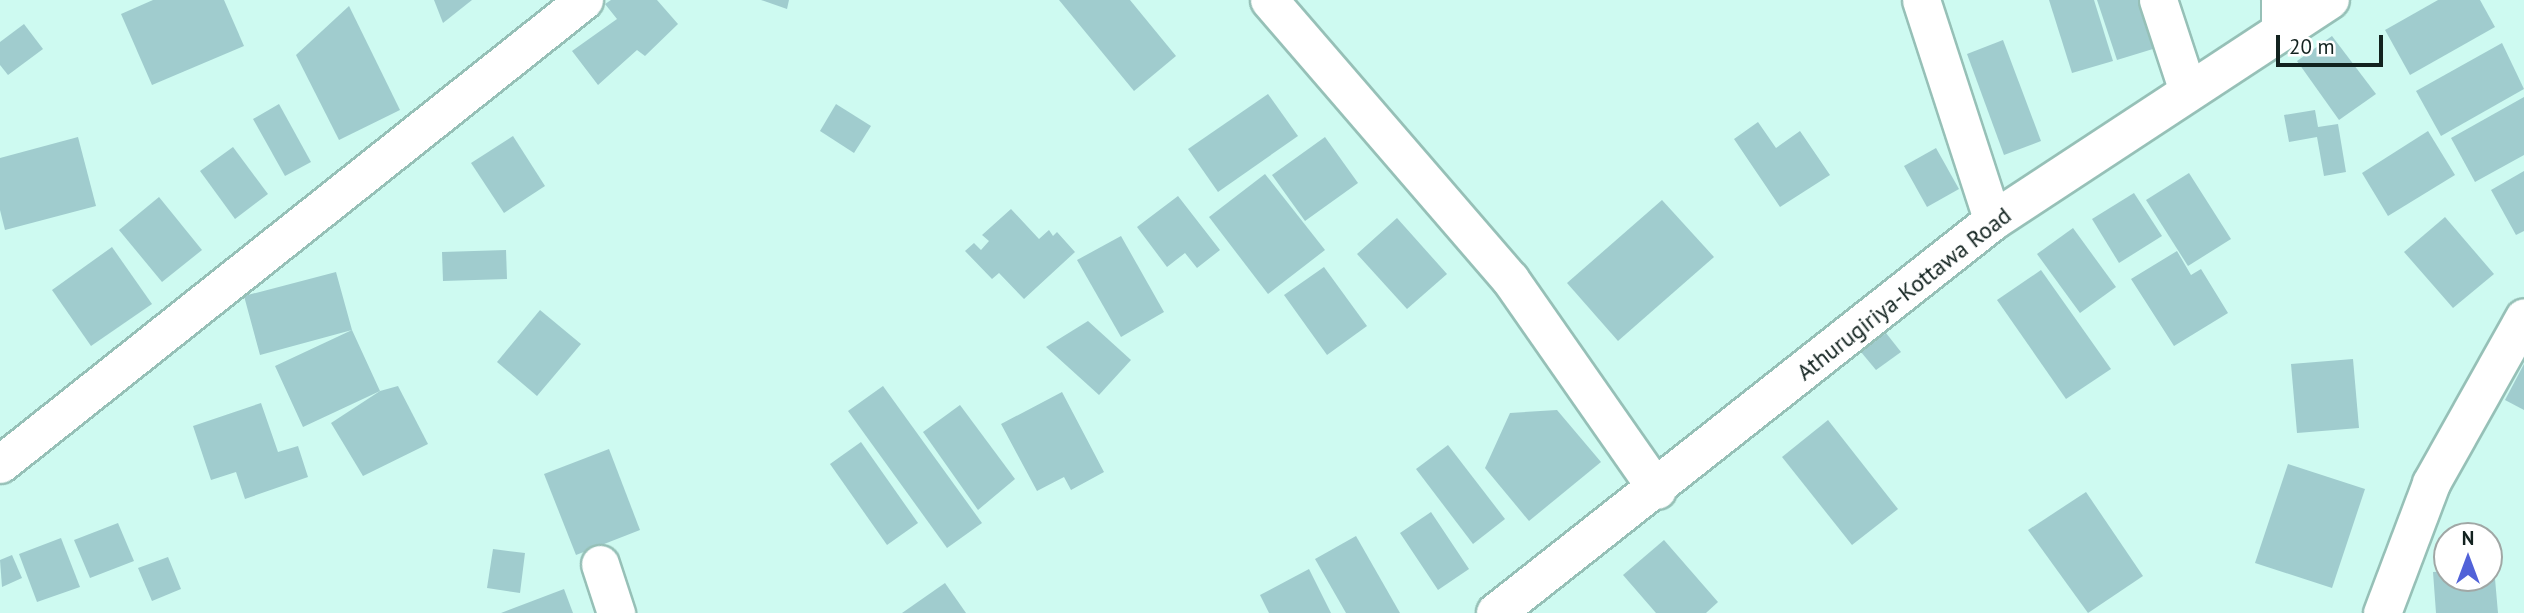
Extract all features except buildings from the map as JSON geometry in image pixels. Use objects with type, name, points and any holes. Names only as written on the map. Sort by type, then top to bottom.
[{"type":"main road","name":"Athurugiriya-Kottawa Road","points":[[1496,613],[1657,490],[1993,221],[2188,91],[2280,15],[2330,0]]},
{"type":"street","points":[[0,464],[584,0]]},
{"type":"street","points":[[1269,0],[1510,279],[1657,490]]},
{"type":"street","points":[[1922,0],[1993,221]]},
{"type":"street","points":[[2158,0],[2188,91]]},
{"type":"street","points":[[2382,613],[2431,483],[2524,317]]},
{"type":"street","points":[[600,564],[616,613]]}]
